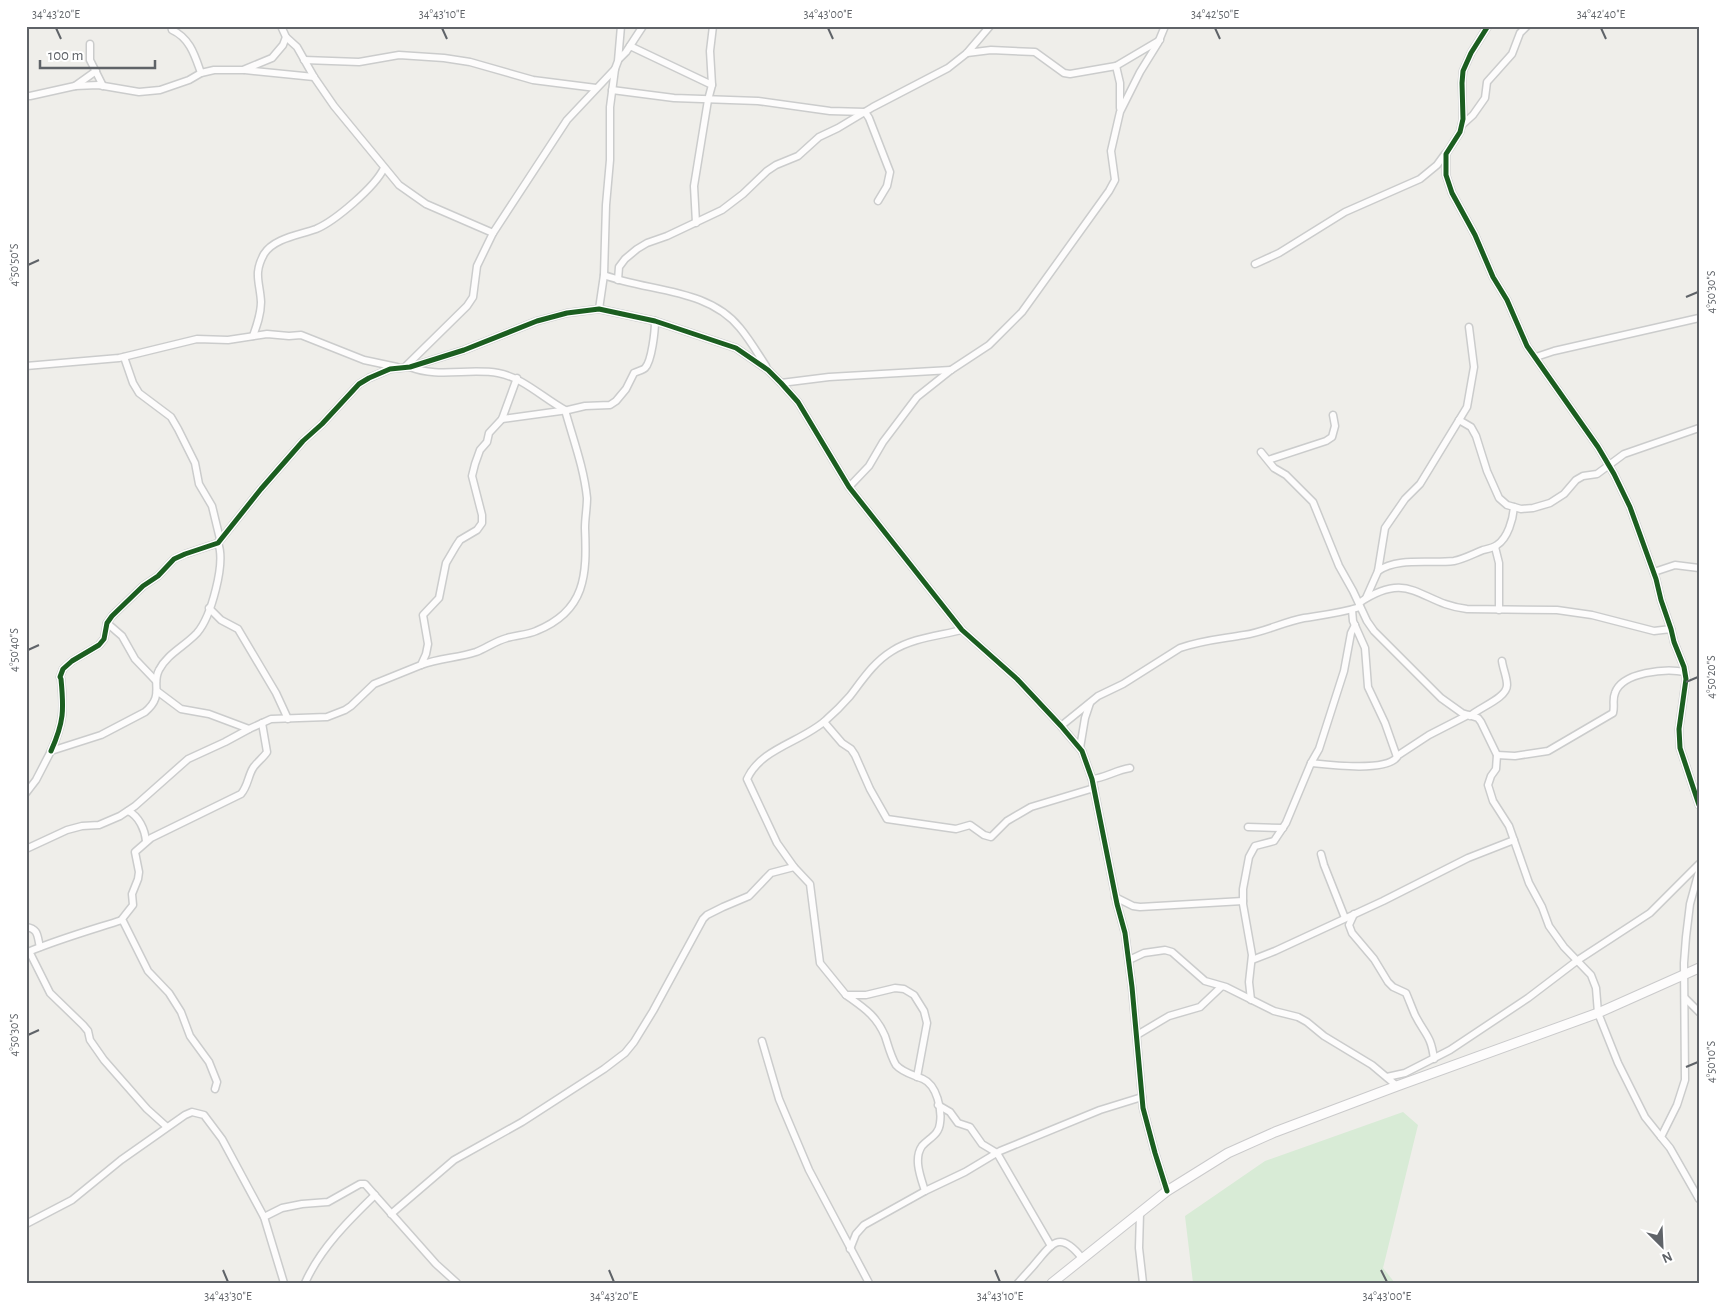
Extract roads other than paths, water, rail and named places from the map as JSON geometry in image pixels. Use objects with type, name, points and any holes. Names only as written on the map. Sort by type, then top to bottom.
[{"type":"main road","points":[[1052,1283],[1167,1191],[1228,1153],[1275,1132],[1598,1013],[1699,968]]},
{"type":"street","points":[[170,26],[172,30],[179,33],[189,44],[201,73]]},
{"type":"street","points":[[281,26],[286,37],[297,47],[314,77],[334,106],[399,185],[426,204],[493,233]]},
{"type":"street","points":[[599,309],[604,274],[606,205],[610,160],[610,107],[615,69],[619,59],[621,26]]},
{"type":"street","points":[[619,59],[630,46],[642,26]]},
{"type":"street","points":[[696,223],[694,186],[712,85],[710,51],[713,26]]},
{"type":"street","points":[[618,280],[619,267],[636,249],[722,210],[743,194],[767,171],[798,156],[818,137],[948,68],[967,54],[990,26]]},
{"type":"street","points":[[849,486],[869,466],[883,442],[917,397],[951,370],[989,345],[1022,312],[1109,191],[1115,180],[1111,148],[1120,112],[1140,72],[1160,40],[1165,26]]},
{"type":"street","points":[[1462,126],[1464,110],[1462,83],[1464,71],[1471,53],[1488,26]]},
{"type":"street","points":[[1527,26],[1520,32],[1512,54],[1487,82],[1485,98],[1473,115],[1462,126],[1446,154],[1446,175],[1452,193],[1475,235],[1493,277],[1507,300],[1527,346],[1582,423],[1608,464],[1630,507],[1654,572],[1674,642],[1685,672],[1686,679],[1679,729],[1680,742],[1699,805]]},
{"type":"street","points":[[243,70],[272,58],[283,45],[286,37]]},
{"type":"street","points":[[967,54],[991,50],[1035,52],[1067,74],[1116,66],[1160,40]]},
{"type":"street","points":[[90,44],[90,60],[103,86]]},
{"type":"street","points":[[630,46],[712,85]]},
{"type":"street","points":[[304,60],[359,62],[399,55],[444,58],[470,62],[533,80],[596,88]]},
{"type":"street","points":[[1116,66],[1120,83],[1120,112]]},
{"type":"street","points":[[405,367],[474,297],[477,266],[493,233],[567,120],[615,69]]},
{"type":"street","points":[[75,86],[96,70]]},
{"type":"street","points":[[26,96],[75,86],[103,86],[150,92],[214,70],[243,70],[314,77]]},
{"type":"street","points":[[612,90],[674,98],[708,100],[723,98],[830,111],[865,112]]},
{"type":"street","points":[[865,112],[890,172],[887,186],[878,201]]},
{"type":"street","points":[[1256,264],[1279,253],[1345,212],[1420,179],[1437,165],[1450,147]]},
{"type":"street","points":[[253,336],[261,303],[257,281],[258,267],[267,249],[280,242],[316,229],[333,219],[354,202],[381,174],[384,168]]},
{"type":"street","points":[[604,274],[618,280],[694,298],[713,305],[726,314],[740,328],[768,370]]},
{"type":"street","points":[[26,793],[36,780],[58,734],[63,716],[62,683],[60,677],[62,672],[72,661],[99,645],[104,639],[107,623],[119,609],[174,560],[185,554],[218,543],[293,453],[359,384],[390,369],[405,367],[464,350],[537,321],[567,313],[599,309],[655,320],[736,348],[768,370],[798,402],[849,486],[962,630],[1016,679],[1080,748],[1092,779],[1115,897],[1125,933],[1142,1097],[1150,1134],[1167,1191]]},
{"type":"street","points":[[1536,357],[1554,351],[1699,318]]},
{"type":"street","points":[[502,418],[585,406],[610,405],[626,389],[634,373],[644,369],[648,364],[654,338],[655,320]]},
{"type":"street","points":[[1061,726],[1090,702],[1123,684],[1180,648],[1216,638],[1249,634],[1303,619],[1340,614],[1360,605],[1366,598],[1378,571],[1386,528],[1405,500],[1420,484],[1467,406],[1474,367],[1469,327]]},
{"type":"street","points":[[26,366],[124,357],[197,339],[228,340],[267,334],[289,336],[301,334],[364,360],[443,372],[475,370],[498,372],[517,378],[564,410],[582,470],[587,500],[585,519],[586,560],[580,593],[574,604],[549,625],[535,632],[504,638],[476,652],[435,659],[374,684],[351,706],[327,717],[271,719],[249,728],[225,742],[188,759],[120,816],[100,825],[82,826],[62,832],[26,849]]},
{"type":"street","points":[[50,751],[94,738],[146,712],[153,703],[158,691],[156,681],[158,672],[165,661],[201,628],[215,591],[219,567],[220,549],[218,543],[220,539],[214,511],[199,484],[195,463],[171,417],[139,393],[133,383],[124,357]]},
{"type":"street","points":[[781,383],[829,377],[951,370]]},
{"type":"street","points":[[421,665],[428,644],[423,615],[439,598],[446,563],[453,550],[460,540],[477,530],[482,523],[482,515],[472,476],[480,450],[487,442],[489,433],[502,418],[517,378]]},
{"type":"street","points":[[1268,460],[1326,441],[1332,437],[1335,426],[1333,415]]},
{"type":"street","points":[[1459,420],[1470,427],[1476,436],[1487,471],[1499,498],[1507,505],[1533,508],[1550,503],[1564,494],[1576,480],[1583,476],[1597,474],[1608,464],[1632,450],[1665,441],[1699,428]]},
{"type":"street","points":[[1261,452],[1275,469],[1289,478],[1314,502],[1331,548],[1367,622],[1382,640],[1441,698],[1462,713],[1478,718],[1481,722],[1497,755],[1496,769],[1488,781],[1488,789],[1495,805],[1509,826],[1529,882],[1549,926],[1564,948],[1578,960],[1593,979],[1596,988],[1598,1013],[1618,1062],[1650,1125],[1670,1148],[1699,1199]]},
{"type":"street","points":[[1378,571],[1403,562],[1456,560],[1495,547],[1501,542],[1509,527],[1514,507]]},
{"type":"street","points":[[1495,547],[1499,563],[1499,610]]},
{"type":"street","points":[[1654,572],[1675,564],[1699,568]]},
{"type":"street","points":[[1366,598],[1388,588],[1399,588],[1418,591],[1453,608],[1556,610],[1592,615],[1654,631],[1671,629]]},
{"type":"street","points":[[209,608],[221,620],[238,628],[242,633],[276,693],[288,719]]},
{"type":"street","points":[[1352,610],[1352,619],[1365,648],[1368,687],[1386,723],[1397,756]]},
{"type":"street","points":[[107,623],[122,636],[135,659],[156,681]]},
{"type":"street","points":[[1250,1000],[1248,982],[1252,960],[1243,901],[1244,881],[1251,850],[1256,846],[1274,841],[1289,818],[1322,741],[1344,671],[1350,633],[1355,626]]},
{"type":"street","points":[[924,1191],[919,1170],[918,1154],[922,1146],[939,1130],[937,1097],[930,1084],[904,1071],[896,1064],[884,1034],[869,1011],[846,995],[820,962],[810,884],[794,867],[777,843],[747,779],[771,753],[824,722],[849,697],[871,667],[890,652],[918,640],[962,630]]},
{"type":"street","points":[[1312,763],[1345,766],[1375,765],[1390,762],[1436,732],[1506,693],[1507,684],[1502,661]]},
{"type":"street","points":[[1497,755],[1515,756],[1550,750],[1613,713],[1615,693],[1623,682],[1655,671],[1671,670],[1685,672]]},
{"type":"street","points":[[158,691],[172,704],[182,709],[209,714],[249,728]]},
{"type":"street","points":[[1080,748],[1090,702]]},
{"type":"street","points":[[824,722],[842,743],[851,749],[885,817],[891,821],[956,829],[970,825],[984,835],[991,836],[1007,821],[1031,807],[1094,788]]},
{"type":"street","points":[[122,920],[132,905],[132,894],[138,879],[139,872],[135,852],[146,841],[241,794],[246,787],[249,775],[267,752],[262,724]]},
{"type":"street","points":[[1092,779],[1101,778],[1120,769],[1130,768]]},
{"type":"street","points":[[128,811],[139,822],[146,841]]},
{"type":"street","points":[[1248,827],[1283,828]]},
{"type":"street","points":[[1252,960],[1354,914],[1468,858],[1514,840]]},
{"type":"street","points":[[1321,854],[1345,918]]},
{"type":"street","points":[[1387,1077],[1405,1073],[1434,1059],[1463,1042],[1528,998],[1578,960],[1650,913],[1699,864]]},
{"type":"street","points":[[391,1214],[454,1160],[522,1122],[616,1060],[634,1042],[703,919],[722,907],[749,896],[771,873],[794,867]]},
{"type":"street","points":[[1661,1137],[1677,1105],[1685,1080],[1684,975],[1686,926],[1699,871]]},
{"type":"street","points":[[1115,897],[1140,908],[1243,901]]},
{"type":"street","points":[[1354,914],[1349,925],[1352,933],[1374,959],[1388,982],[1393,987],[1406,993],[1416,1016],[1429,1037],[1433,1047],[1434,1059]]},
{"type":"street","points":[[122,920],[90,929],[27,952],[50,993],[88,1031],[90,1040],[104,1060],[147,1110],[167,1127]]},
{"type":"street","points":[[122,920],[148,971],[169,992],[181,1012],[190,1036],[209,1062],[216,1082],[215,1089]]},
{"type":"street","points":[[26,927],[35,929],[40,947]]},
{"type":"street","points":[[1129,960],[1144,952],[1165,950],[1172,952],[1205,981],[1226,987],[1274,1011],[1298,1017],[1307,1022],[1324,1036],[1359,1057],[1397,1086]]},
{"type":"street","points":[[1137,1035],[1169,1016],[1200,1007],[1221,987]]},
{"type":"street","points":[[846,995],[866,995],[895,988],[914,995],[924,1011],[927,1023],[917,1077]]},
{"type":"street","points":[[1684,998],[1699,1012]]},
{"type":"street","points":[[762,1041],[779,1099],[809,1170],[869,1283]]},
{"type":"street","points":[[850,1249],[856,1234],[864,1225],[997,1153],[1023,1140],[1100,1110],[1142,1097]]},
{"type":"street","points":[[938,1104],[950,1112],[958,1123],[970,1127],[982,1144],[997,1153],[1050,1246]]},
{"type":"street","points":[[26,1224],[72,1200],[121,1160],[167,1127],[192,1112],[204,1115],[222,1139],[264,1217],[284,1283]]},
{"type":"street","points":[[264,1217],[282,1208],[328,1202],[360,1184],[366,1185],[441,1268],[457,1283]]},
{"type":"street","points":[[305,1283],[311,1269],[321,1255],[355,1214],[375,1194]]},
{"type":"street","points":[[1140,1213],[1139,1248],[1143,1283]]},
{"type":"street","points":[[1018,1283],[1050,1246],[1056,1242],[1064,1242],[1082,1258]]}]
